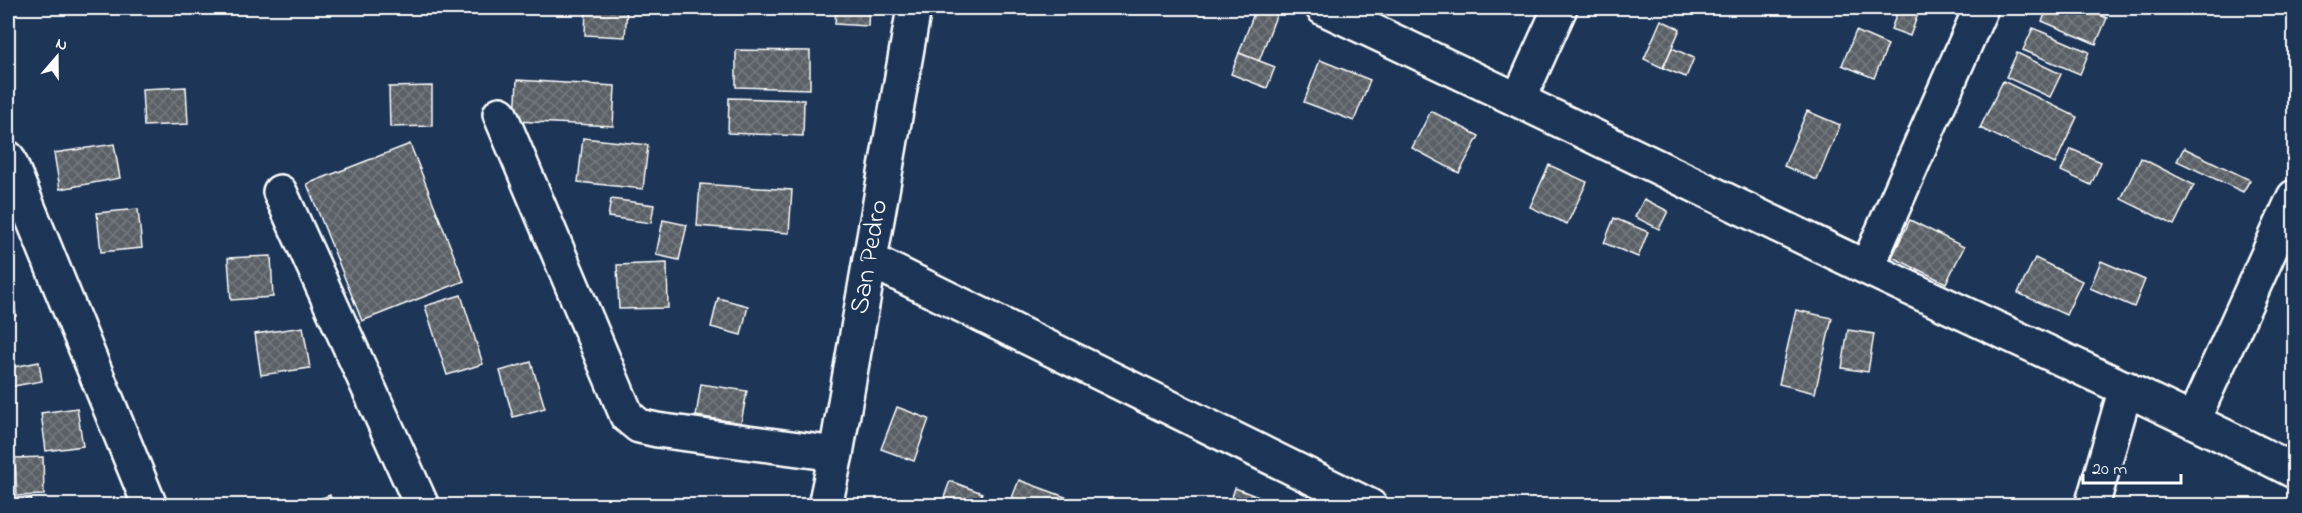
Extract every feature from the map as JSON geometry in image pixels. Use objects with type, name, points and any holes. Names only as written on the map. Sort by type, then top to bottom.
[{"type":"street","name":"San Pedro","points":[[825,506],[914,8]]},
{"type":"street","points":[[1323,8],[1519,99],[1867,267],[2126,387],[2295,471]]},
{"type":"street","points":[[1519,99],[1560,8]]},
{"type":"street","points":[[1867,267],[1981,8]]},
{"type":"street","points":[[500,114],[627,416],[639,426],[657,430],[836,454]]},
{"type":"street","points":[[8,158],[150,506]]},
{"type":"street","points":[[280,192],[422,506]]},
{"type":"street","points":[[2193,420],[2295,197]]},
{"type":"street","points":[[870,260],[1362,504]]},
{"type":"street","points":[[2092,506],[2126,387]]},
{"type":"building","points":[[586,8],[627,8],[625,37],[585,35]]},
{"type":"building","points":[[836,8],[869,8],[868,26],[835,24]]},
{"type":"building","points":[[1256,8],[1279,8],[1259,61],[1239,53]]},
{"type":"building","points":[[1899,8],[1918,14],[1910,36],[1891,29]]},
{"type":"building","points":[[2048,8],[2082,8],[2107,18],[2096,44],[2042,21]]},
{"type":"building","points":[[1661,20],[1680,29],[1663,68],[1644,59]]},
{"type":"building","points":[[2033,28],[2089,52],[2080,74],[2023,50]]},
{"type":"building","points":[[1856,31],[1888,45],[1874,78],[1842,65]]},
{"type":"building","points":[[1672,48],[1694,58],[1686,77],[1663,68]]},
{"type":"building","points":[[736,50],[810,51],[810,89],[736,87]]},
{"type":"building","points":[[1239,53],[1275,67],[1267,88],[1231,74]]},
{"type":"building","points":[[2017,53],[2061,74],[2050,97],[2006,77]]},
{"type":"building","points":[[1320,60],[1370,80],[1354,121],[1304,102]]},
{"type":"building","points":[[517,80],[615,86],[613,126],[515,121]]},
{"type":"building","points":[[2003,81],[2077,117],[2055,164],[1980,128]]},
{"type":"building","points":[[432,86],[432,126],[390,127],[389,87]]},
{"type":"building","points":[[186,87],[188,124],[144,126],[142,89]]},
{"type":"building","points":[[729,98],[804,100],[803,136],[728,133]]},
{"type":"building","points":[[1431,111],[1479,136],[1459,173],[1412,148]]},
{"type":"building","points":[[1807,111],[1840,125],[1817,180],[1784,166]]},
{"type":"building","points":[[583,138],[648,145],[643,189],[578,182]]},
{"type":"building","points":[[114,144],[120,178],[60,189],[54,153]]},
{"type":"building","points":[[410,144],[464,281],[362,321],[307,184]]},
{"type":"building","points":[[2184,148],[2250,180],[2243,192],[2177,161]]},
{"type":"building","points":[[2071,149],[2101,162],[2091,185],[2061,171]]},
{"type":"building","points":[[2141,158],[2194,185],[2174,225],[2121,199]]},
{"type":"building","points":[[1549,165],[1587,182],[1567,224],[1530,207]]},
{"type":"building","points":[[700,184],[792,190],[789,233],[697,226]]},
{"type":"building","points":[[611,199],[654,205],[651,223],[608,217]]},
{"type":"building","points":[[1644,199],[1668,211],[1659,229],[1635,217]]},
{"type":"building","points":[[138,209],[142,248],[101,252],[97,213]]},
{"type":"building","points":[[1614,218],[1648,232],[1638,257],[1604,243]]},
{"type":"building","points":[[663,220],[687,225],[679,260],[656,255]]},
{"type":"building","points":[[1910,220],[1964,247],[1946,283],[1892,257]]},
{"type":"building","points":[[271,256],[273,297],[231,300],[228,258]]},
{"type":"building","points":[[2035,258],[2082,281],[2066,315],[2018,293]]},
{"type":"building","points":[[2101,261],[2145,280],[2134,307],[2090,288]]},
{"type":"building","points":[[667,263],[668,308],[619,309],[617,265]]},
{"type":"building","points":[[11,275],[16,316],[8,317],[8,276]]},
{"type":"building","points":[[461,295],[483,364],[447,375],[425,306]]},
{"type":"building","points":[[718,298],[748,306],[741,335],[711,327]]},
{"type":"building","points":[[1796,310],[1832,318],[1815,393],[1779,384]]},
{"type":"building","points":[[303,327],[310,368],[261,375],[255,334]]},
{"type":"building","points":[[1848,330],[1874,334],[1868,372],[1842,368]]},
{"type":"building","points":[[39,362],[42,381],[8,387],[8,368]]},
{"type":"building","points":[[531,362],[545,408],[513,417],[500,371]]},
{"type":"building","points":[[701,384],[747,391],[741,423],[696,416]]},
{"type":"building","points":[[897,407],[929,419],[914,461],[881,449]]},
{"type":"building","points":[[77,408],[83,446],[46,451],[41,413]]},
{"type":"building","points":[[43,457],[44,495],[17,496],[15,458]]},
{"type":"building","points":[[1019,480],[1068,498],[1065,506],[1034,506],[1012,498]]},
{"type":"building","points":[[950,481],[982,493],[978,506],[948,506],[942,503]]},
{"type":"building","points":[[1235,488],[1282,506],[1229,506]]},
{"type":"building","points":[[330,495],[333,506],[300,506]]},
{"type":"building","points":[[31,498],[33,506],[14,506],[13,504]]}]
